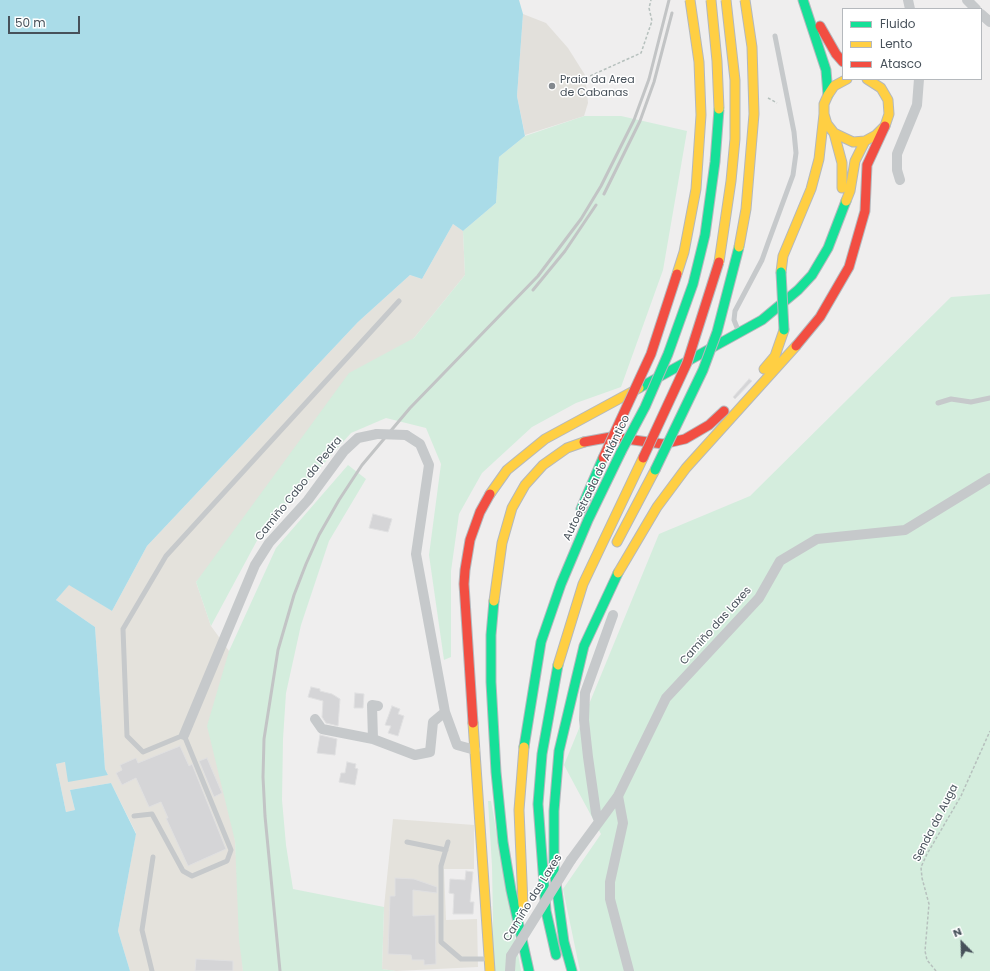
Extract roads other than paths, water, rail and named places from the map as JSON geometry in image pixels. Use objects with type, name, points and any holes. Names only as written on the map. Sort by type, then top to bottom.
[{"type":"highway","points":[[578,515],[652,354],[684,252],[696,189],[701,115],[699,62],[690,0]]},
{"type":"highway","name":"Autoestrada do Atlántico","points":[[535,971],[524,920],[519,810],[525,734],[541,642],[564,577],[588,520],[645,407],[668,354],[693,284],[705,235],[715,162],[719,110],[717,61],[711,0]]},
{"type":"highway","points":[[558,964],[546,911],[540,863],[539,781],[543,746],[559,660],[583,584],[687,364],[718,266],[731,181],[735,139],[734,80],[726,0]]},
{"type":"highway","points":[[614,548],[691,398],[717,332],[738,252],[746,209],[754,114],[752,46],[745,0]]},
{"type":"highway","points":[[803,0],[826,70],[828,95]]},
{"type":"highway","points":[[809,0],[822,32],[842,61]]},
{"type":"highway","points":[[529,971],[511,890],[503,842],[496,772],[491,682],[491,635],[495,583],[502,543],[512,508],[525,485],[543,465],[567,448],[580,442],[611,437],[663,444],[685,439],[709,424],[744,392],[775,356],[784,330],[781,272],[783,256],[811,189],[819,159],[824,104],[834,86],[845,80]]},
{"type":"highway","points":[[572,971],[564,942],[554,869],[554,811],[559,751],[584,646],[610,590],[657,507],[686,468],[772,374],[820,317],[849,267],[865,211],[867,164],[889,114],[888,100],[881,88],[869,80]]},
{"type":"highway","points":[[824,114],[834,133],[842,163],[842,192],[839,218]]},
{"type":"highway","points":[[834,133],[852,142],[865,141],[876,135],[884,126]]},
{"type":"highway","points":[[490,971],[482,876],[465,614],[465,570],[474,528],[490,494],[507,470],[545,439],[739,334],[768,316],[798,290],[821,262],[834,234],[850,191],[855,161],[865,141]]},
{"type":"highway","points":[[521,705],[527,674],[543,612],[565,550]]},
{"type":"highway","points":[[540,863],[546,830],[547,768],[552,728],[565,670],[580,626]]},
{"type":"highway","points":[[518,727],[514,769],[519,810]]},
{"type":"highway","points":[[482,876],[484,971]]},
{"type":"street","points":[[967,0],[975,8]]},
{"type":"street","points":[[982,15],[990,22]]},
{"type":"street","points":[[900,180],[897,170],[897,154],[916,105],[919,80]]},
{"type":"street","name":"Camiño Cabo da Pedra","points":[[184,735],[258,559],[269,543],[308,500],[344,451],[358,438],[377,434],[406,435],[420,444],[429,465],[416,554],[445,712],[457,745],[475,750]]},
{"type":"street","name":"Camiño das Laxes","points":[[510,971],[511,956],[571,860],[618,796],[666,698],[759,598],[780,561],[817,539],[905,530],[990,478]]},
{"type":"street","points":[[599,821],[596,814],[588,757],[584,720],[585,693],[614,615]]},
{"type":"street","points":[[373,739],[372,705],[378,706]]},
{"type":"street","points":[[315,719],[322,728],[373,739],[415,754],[430,752],[433,722],[445,712]]},
{"type":"street","points":[[618,796],[623,823],[610,882],[610,899],[629,971]]},
{"type":"lane","points":[[739,334],[734,320],[735,311],[762,260],[793,175],[796,153],[794,132],[775,36]]},
{"type":"lane","points":[[134,816],[152,814],[183,871],[192,876],[227,861],[231,850],[184,735],[143,752],[127,736],[123,629],[166,556],[399,301]]},
{"type":"lane","points":[[938,403],[951,399],[971,402],[990,398]]},
{"type":"lane","points":[[407,842],[446,850]]},
{"type":"lane","points":[[448,842],[441,866],[441,942],[461,959],[483,959]]},
{"type":"lane","points":[[152,857],[142,930],[152,971]]},
{"type":"water","points":[[0,0],[519,0],[523,14],[517,96],[525,136],[499,157],[496,203],[463,231],[453,224],[422,279],[410,275],[358,322],[147,546],[112,611],[69,585],[56,600],[95,627],[105,769],[108,775],[68,782],[65,762],[56,764],[66,812],[75,810],[70,790],[111,783],[136,834],[118,931],[130,971],[0,971]]},
{"type":"railway","points":[[280,971],[265,816],[263,777],[264,739],[278,650],[294,595],[306,564],[319,535],[339,500],[362,465],[410,408],[538,276],[581,219],[601,186],[634,120],[649,79],[669,0]]},
{"type":"railway","points":[[604,194],[640,121],[654,82],[672,13]]},
{"type":"railway","points":[[533,290],[565,251],[596,205]]},
{"type":"place","name":"Praia da Area de Cabanas","points":[[552,86]]}]
